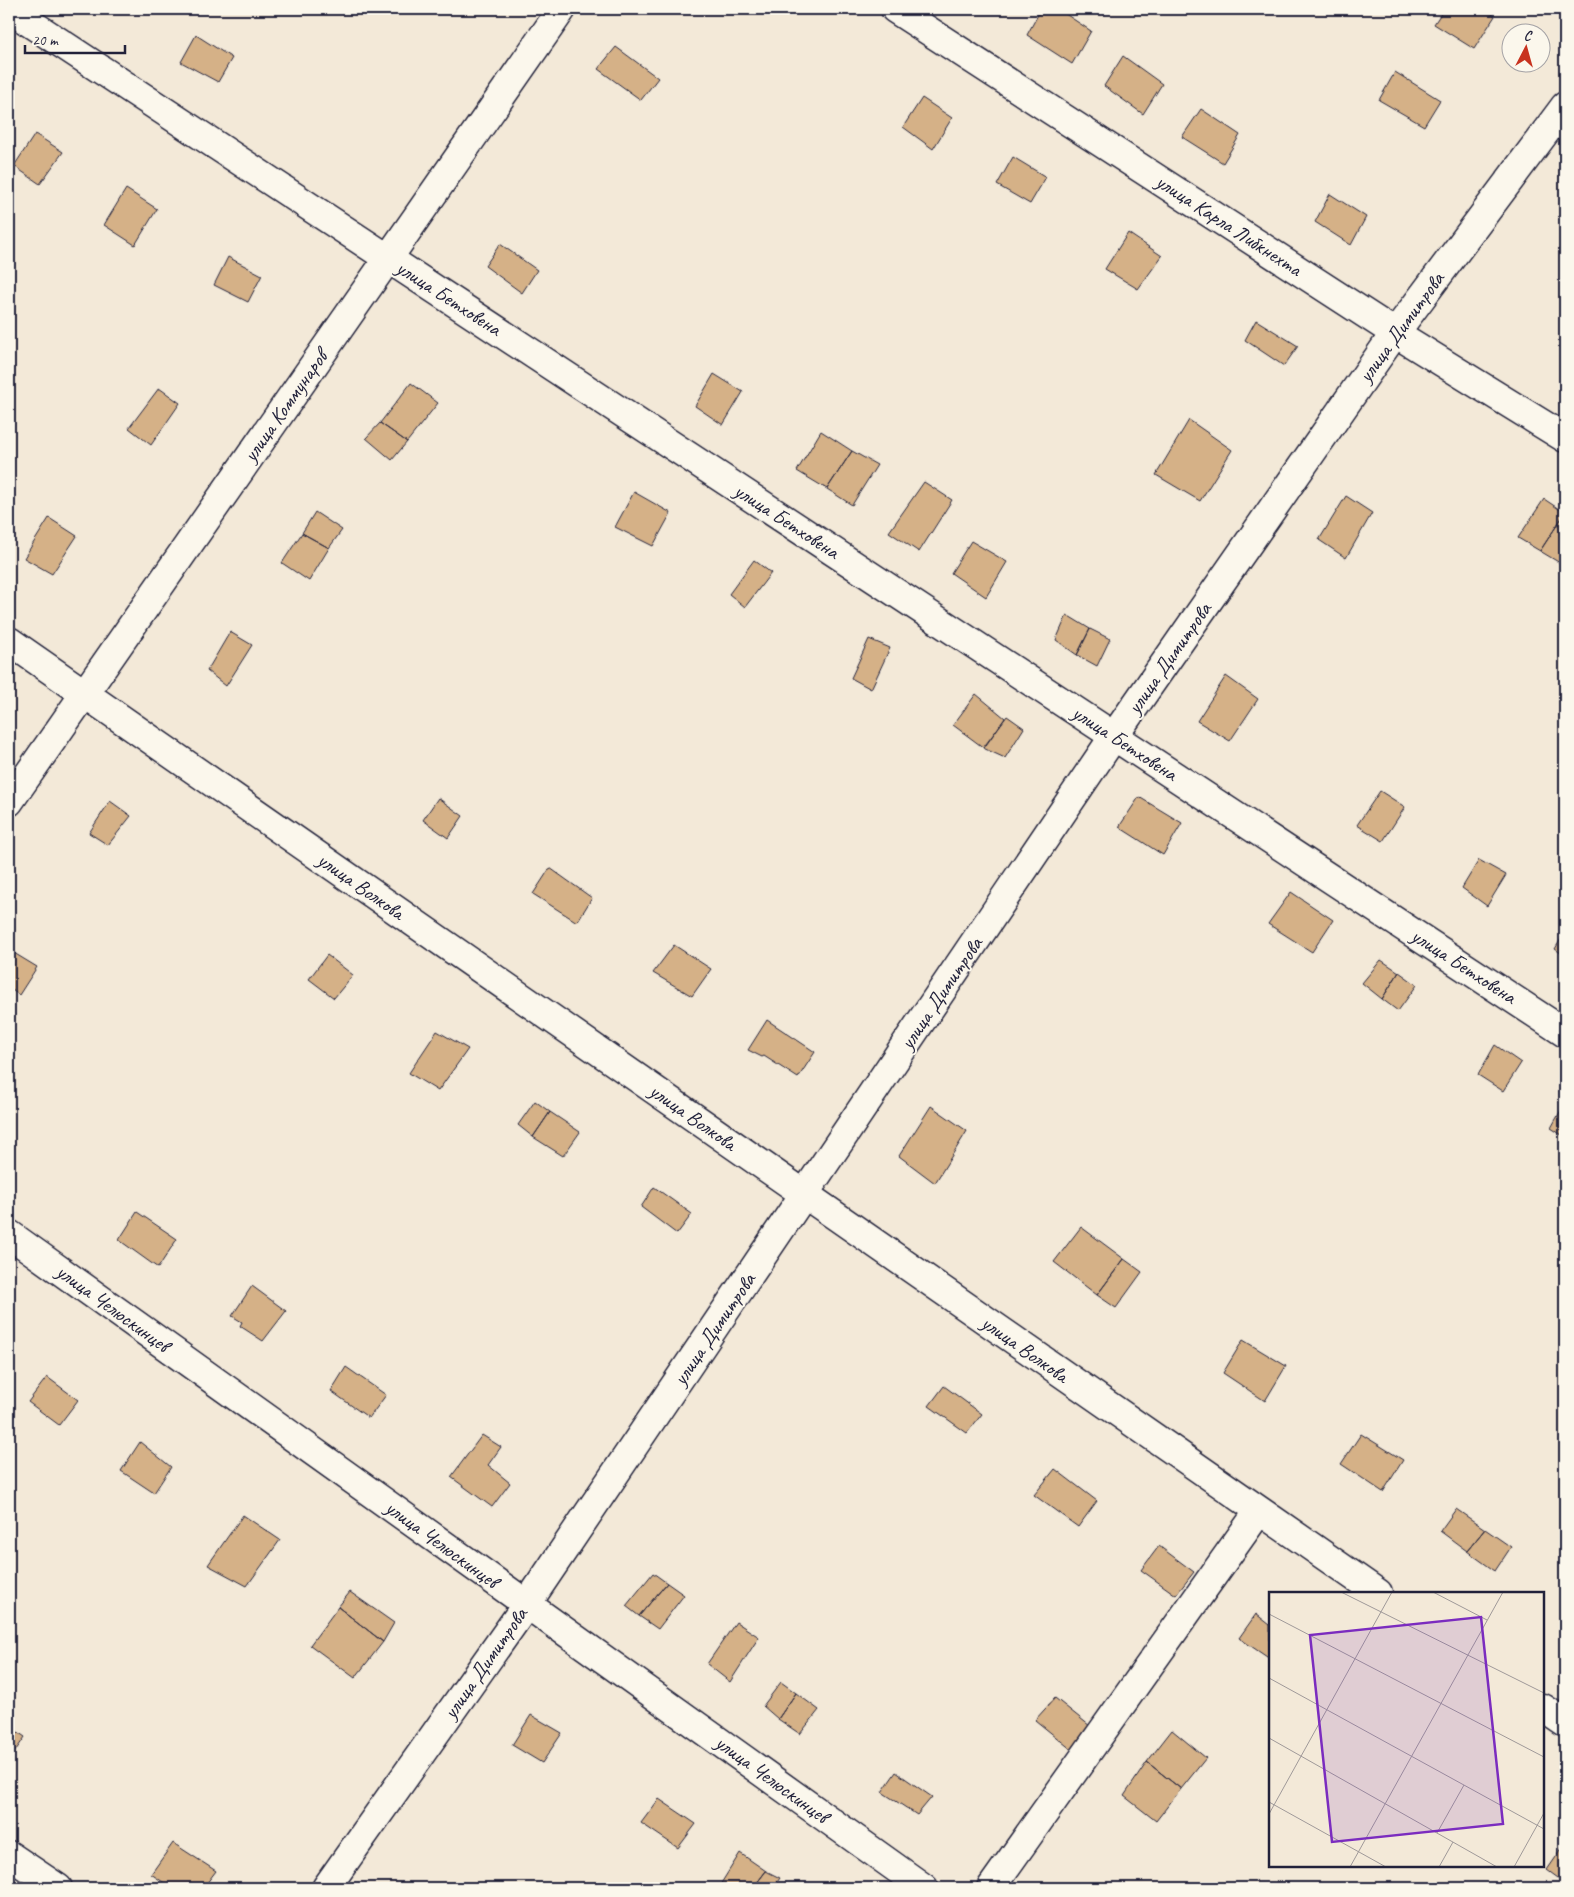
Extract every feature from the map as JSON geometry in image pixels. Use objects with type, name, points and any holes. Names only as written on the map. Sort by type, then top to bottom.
[{"type":"street","name":"улица Бетховена","points":[[9,9],[1565,1033]]},
{"type":"street","name":"улица Коммунаров","points":[[9,802],[562,9]]},
{"type":"street","name":"улица Карла Либкнехта","points":[[895,9],[1395,333],[1565,438]]},
{"type":"street","name":"улица Димитрова","points":[[326,1888],[527,1604],[1114,736],[1395,333],[1565,106]]},
{"type":"street","name":"улица Волкова","points":[[9,641],[1377,1592]]},
{"type":"street","name":"улица Челюскинцев","points":[[9,1234],[924,1888]]},
{"type":"street","points":[[991,1888],[1259,1511]]},
{"type":"street","points":[[1544,1709],[1565,1724]]},
{"type":"street","points":[[9,1854],[58,1888]]},
{"type":"building","points":[[1041,9],[1058,9],[1091,31],[1072,64],[1027,35]]},
{"type":"building","points":[[1444,9],[1485,9],[1495,16],[1474,49],[1434,24]]},
{"type":"building","points":[[196,35],[232,58],[218,82],[181,62]]},
{"type":"building","points":[[616,47],[658,78],[641,100],[598,69]]},
{"type":"building","points":[[1123,56],[1162,84],[1143,114],[1104,86]]},
{"type":"building","points":[[1395,72],[1440,100],[1424,126],[1379,100]]},
{"type":"building","points":[[922,98],[952,118],[933,149],[903,127]]},
{"type":"building","points":[[1201,109],[1240,135],[1223,163],[1182,137]]},
{"type":"building","points":[[35,134],[63,152],[40,184],[14,166]]},
{"type":"building","points":[[1013,157],[1046,177],[1030,204],[997,185]]},
{"type":"building","points":[[126,189],[157,209],[135,245],[104,225]]},
{"type":"building","points":[[1330,194],[1366,217],[1351,245],[1315,222]]},
{"type":"building","points":[[1128,233],[1162,256],[1138,289],[1105,269]]},
{"type":"building","points":[[500,244],[537,270],[522,293],[485,266]]},
{"type":"building","points":[[228,257],[262,275],[248,302],[214,285]]},
{"type":"building","points":[[1256,320],[1298,346],[1284,366],[1245,340]]},
{"type":"building","points":[[714,374],[743,392],[723,425],[695,406]]},
{"type":"building","points":[[411,383],[438,403],[407,442],[380,423]]},
{"type":"building","points":[[159,388],[180,403],[151,445],[129,428]]},
{"type":"building","points":[[1189,420],[1232,450],[1200,501],[1156,475]]},
{"type":"building","points":[[380,423],[407,442],[392,460],[366,438]]},
{"type":"building","points":[[821,431],[852,451],[827,489],[797,471]]},
{"type":"building","points":[[852,451],[877,465],[852,505],[827,489]]},
{"type":"building","points":[[924,482],[952,500],[919,552],[889,532]]},
{"type":"building","points":[[634,492],[671,513],[653,546],[615,527]]},
{"type":"building","points":[[1346,496],[1372,513],[1346,558],[1319,540]]},
{"type":"building","points":[[1544,499],[1565,513],[1540,551],[1518,538]]},
{"type":"building","points":[[315,512],[342,530],[329,548],[302,533]]},
{"type":"building","points":[[1565,513],[1565,566],[1540,551]]},
{"type":"building","points":[[49,518],[77,536],[52,574],[24,558]]},
{"type":"building","points":[[302,533],[329,548],[309,581],[282,563]]},
{"type":"building","points":[[971,541],[1007,562],[986,597],[951,573]]},
{"type":"building","points":[[754,560],[771,573],[745,607],[729,594]]},
{"type":"building","points":[[1067,615],[1090,629],[1077,655],[1056,640]]},
{"type":"building","points":[[1090,629],[1110,639],[1097,666],[1077,655]]},
{"type":"building","points":[[230,632],[252,645],[226,686],[207,671]]},
{"type":"building","points":[[869,639],[890,648],[871,689],[851,678]]},
{"type":"building","points":[[1226,676],[1258,699],[1230,741],[1197,721]]},
{"type":"building","points":[[976,694],[1005,718],[984,748],[953,725]]},
{"type":"building","points":[[1007,716],[1024,728],[1005,758],[983,748]]},
{"type":"building","points":[[1380,791],[1405,807],[1383,841],[1357,825]]},
{"type":"building","points":[[1139,797],[1182,823],[1163,855],[1119,827]]},
{"type":"building","points":[[438,798],[463,816],[448,838],[423,820]]},
{"type":"building","points":[[110,801],[131,816],[108,845],[89,833]]},
{"type":"building","points":[[1479,860],[1506,875],[1487,906],[1462,888]]},
{"type":"building","points":[[550,868],[592,898],[577,922],[533,894]]},
{"type":"building","points":[[1291,892],[1333,920],[1312,952],[1268,924]]},
{"type":"building","points":[[1565,932],[1565,956],[1555,949]]},
{"type":"building","points":[[674,945],[711,969],[692,996],[653,973]]},
{"type":"building","points":[[9,950],[37,967],[19,995],[9,988]]},
{"type":"building","points":[[327,955],[353,975],[334,998],[309,979]]},
{"type":"building","points":[[1381,960],[1399,972],[1382,999],[1362,983]]},
{"type":"building","points":[[1399,972],[1417,985],[1398,1011],[1382,999]]},
{"type":"building","points":[[767,1020],[815,1052],[798,1078],[764,1056],[762,1057],[748,1050]]},
{"type":"building","points":[[437,1031],[468,1049],[438,1091],[409,1073]]},
{"type":"building","points":[[1495,1045],[1521,1063],[1503,1091],[1478,1075]]},
{"type":"building","points":[[535,1101],[550,1112],[533,1137],[518,1125]]},
{"type":"building","points":[[1565,1103],[1565,1137],[1551,1128]]},
{"type":"building","points":[[931,1106],[967,1131],[935,1183],[899,1156]]},
{"type":"building","points":[[550,1112],[580,1132],[563,1156],[533,1137]]},
{"type":"building","points":[[654,1187],[692,1214],[677,1234],[641,1207]]},
{"type":"building","points":[[137,1212],[177,1239],[158,1268],[119,1240]]},
{"type":"building","points":[[1081,1227],[1124,1259],[1097,1295],[1054,1262]]},
{"type":"building","points":[[1124,1259],[1142,1272],[1116,1308],[1097,1295]]},
{"type":"building","points":[[252,1286],[286,1311],[263,1341],[240,1326],[242,1322],[232,1316]]},
{"type":"building","points":[[1243,1340],[1286,1366],[1265,1401],[1223,1373]]},
{"type":"building","points":[[346,1367],[386,1395],[369,1418],[331,1391]]},
{"type":"building","points":[[47,1377],[78,1400],[59,1425],[28,1402]]},
{"type":"building","points":[[944,1386],[982,1414],[967,1433],[929,1406]]},
{"type":"building","points":[[1361,1434],[1403,1460],[1383,1492],[1341,1464]]},
{"type":"building","points":[[482,1435],[501,1447],[488,1465],[510,1483],[492,1507],[451,1477]]},
{"type":"building","points":[[140,1442],[171,1467],[154,1493],[121,1471]]},
{"type":"building","points":[[1055,1469],[1097,1501],[1078,1527],[1034,1495]]},
{"type":"building","points":[[1456,1509],[1485,1529],[1467,1551],[1440,1531]]},
{"type":"building","points":[[243,1515],[280,1540],[247,1586],[208,1565]]},
{"type":"building","points":[[1485,1529],[1511,1547],[1495,1571],[1467,1551]]},
{"type":"building","points":[[1159,1546],[1194,1572],[1176,1595],[1141,1570]]},
{"type":"building","points":[[653,1573],[667,1583],[639,1616],[626,1606]]},
{"type":"building","points":[[667,1583],[684,1595],[658,1629],[639,1616]]},
{"type":"building","points":[[350,1592],[394,1623],[383,1642],[338,1607]]},
{"type":"building","points":[[338,1607],[383,1642],[355,1678],[310,1645]]},
{"type":"building","points":[[1256,1614],[1269,1624],[1269,1658],[1239,1638]]},
{"type":"building","points":[[736,1622],[759,1637],[730,1682],[707,1664]]},
{"type":"building","points":[[781,1682],[796,1693],[778,1719],[763,1706]]},
{"type":"building","points":[[796,1693],[819,1710],[800,1734],[778,1719]]},
{"type":"building","points":[[1055,1698],[1090,1726],[1072,1750],[1035,1720]]},
{"type":"building","points":[[531,1715],[562,1733],[542,1763],[512,1745]]},
{"type":"building","points":[[9,1726],[25,1737],[9,1760]]},
{"type":"building","points":[[1172,1730],[1206,1758],[1181,1789],[1147,1762]]},
{"type":"building","points":[[1147,1762],[1181,1789],[1156,1821],[1124,1796]]},
{"type":"building","points":[[896,1772],[932,1797],[917,1815],[882,1792]]},
{"type":"building","points":[[659,1799],[696,1824],[678,1848],[641,1823]]},
{"type":"building","points":[[173,1843],[216,1871],[203,1888],[172,1888],[151,1874]]},
{"type":"building","points":[[1565,1844],[1565,1883],[1547,1870]]},
{"type":"building","points":[[740,1853],[766,1871],[753,1888],[725,1888],[720,1885]]},
{"type":"building","points":[[766,1871],[780,1878],[773,1888],[753,1888]]}]
